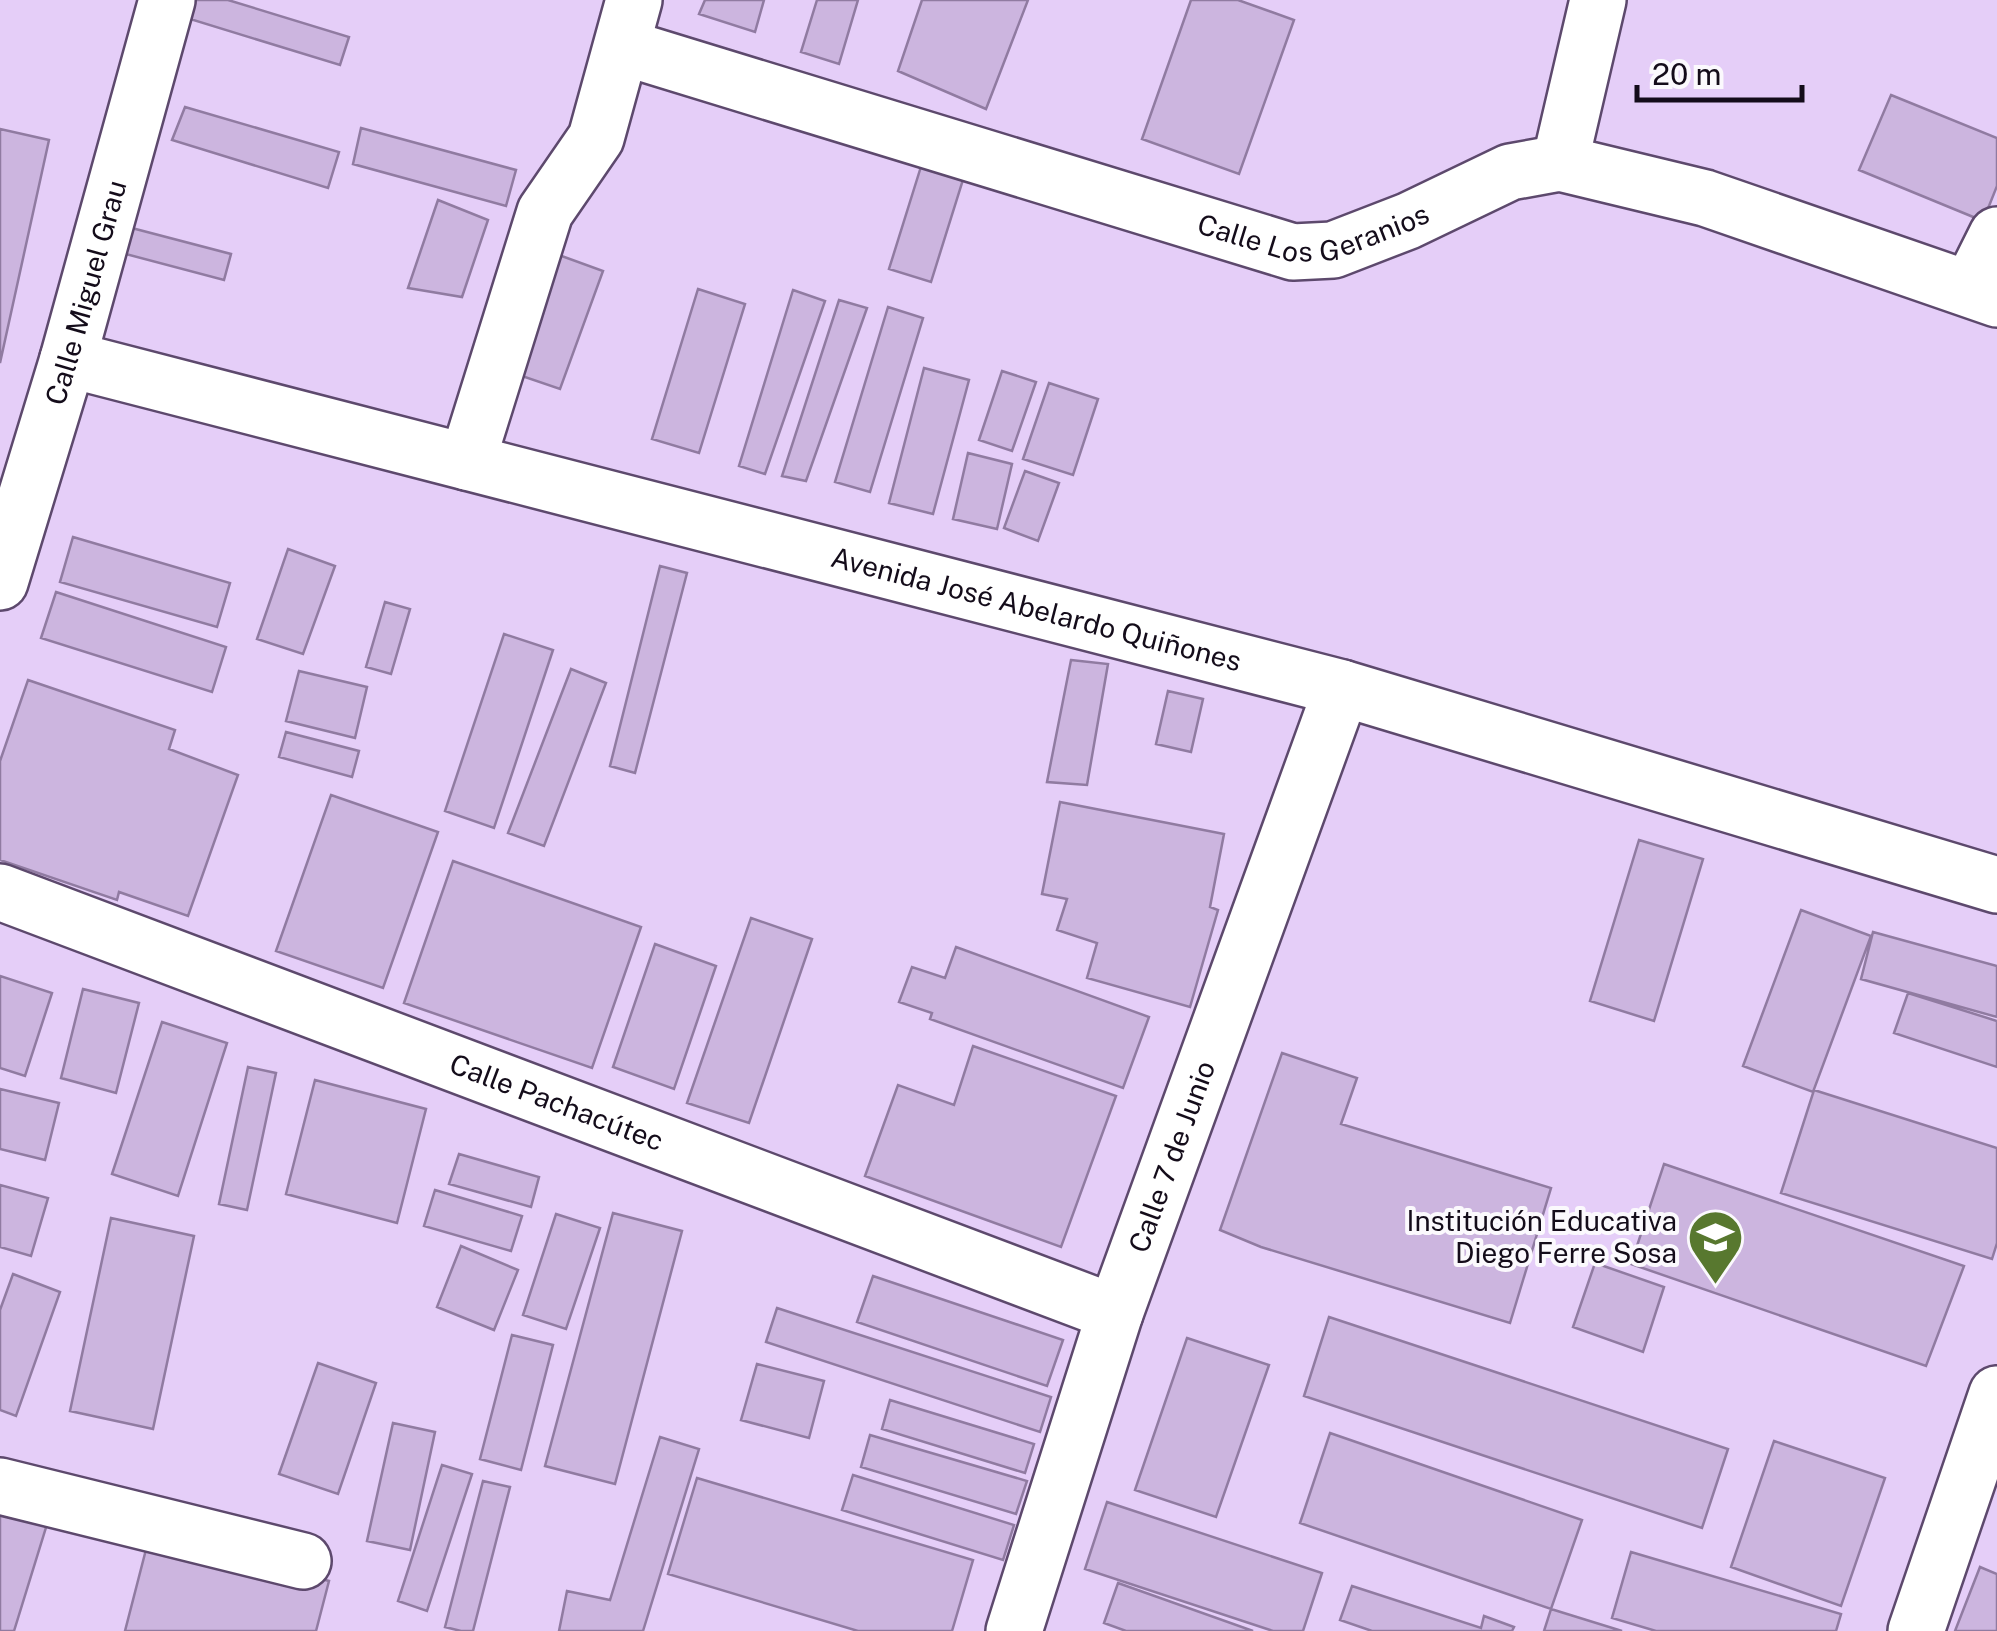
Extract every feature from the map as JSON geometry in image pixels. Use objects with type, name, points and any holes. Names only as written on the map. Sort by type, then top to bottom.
[{"type":"street","name":"Calle Miguel Grau","points":[[0,582],[68,359],[167,0]]},
{"type":"street","points":[[1560,162],[1598,0]]},
{"type":"street","points":[[467,462],[545,212],[596,138],[628,23]]},
{"type":"street","name":"Calle Los Geranios","points":[[628,23],[1293,252],[1333,250],[1408,221],[1510,172],[1560,162],[1705,198],[1983,294]]},
{"type":"street","points":[[1983,294],[1997,235]]},
{"type":"street","name":"Avenida José Abelardo Quiñones","points":[[68,359],[1342,688],[1997,885]]},
{"type":"street","name":"Calle 7 de Junio","points":[[1014,1631],[1115,1313],[1342,688]]},
{"type":"street","name":"Calle Pachacútec","points":[[0,892],[1115,1313]]},
{"type":"street","points":[[1916,1631],[1997,1394]]},
{"type":"street","points":[[0,1486],[303,1561]]},
{"type":"building","points":[[196,0],[228,0],[349,37],[340,65],[190,19]]},
{"type":"building","points":[[705,0],[764,0],[755,32],[699,14]]},
{"type":"building","points":[[817,0],[858,0],[839,64],[801,52]]},
{"type":"building","points":[[922,0],[1028,0],[986,109],[898,71]]},
{"type":"building","points":[[1191,0],[1238,0],[1294,20],[1239,174],[1142,139]]},
{"type":"building","points":[[1891,95],[1997,138],[1997,186],[1983,221],[1859,170]]},
{"type":"building","points":[[185,107],[339,152],[328,188],[172,140]]},
{"type":"building","points":[[361,128],[516,170],[506,206],[353,164]]},
{"type":"building","points":[[0,129],[49,140],[0,363]]},
{"type":"building","points":[[924,157],[966,170],[931,282],[889,269]]},
{"type":"building","points":[[438,200],[488,220],[462,297],[408,288]]},
{"type":"building","points":[[128,227],[231,254],[224,280],[122,253]]},
{"type":"building","points":[[559,255],[603,271],[560,389],[516,374]]},
{"type":"building","points":[[698,289],[745,304],[699,453],[652,439]]},
{"type":"building","points":[[793,290],[825,301],[765,474],[739,466]]},
{"type":"building","points":[[839,300],[867,308],[806,481],[782,476]]},
{"type":"building","points":[[888,307],[923,318],[870,492],[835,482]]},
{"type":"building","points":[[924,368],[969,380],[933,514],[889,503]]},
{"type":"building","points":[[1002,371],[1036,382],[1012,451],[979,440]]},
{"type":"building","points":[[1049,383],[1098,399],[1073,475],[1023,459]]},
{"type":"building","points":[[968,453],[1012,464],[997,529],[953,519]]},
{"type":"building","points":[[1025,471],[1059,483],[1038,541],[1004,528]]},
{"type":"building","points":[[73,537],[230,583],[217,627],[60,582]]},
{"type":"building","points":[[288,549],[335,566],[303,654],[257,639]]},
{"type":"building","points":[[660,566],[687,573],[635,773],[610,766]]},
{"type":"building","points":[[56,592],[226,647],[212,692],[41,638]]},
{"type":"building","points":[[385,602],[410,609],[391,674],[366,667]]},
{"type":"building","points":[[504,634],[553,650],[494,828],[445,811]]},
{"type":"building","points":[[1071,660],[1108,664],[1087,785],[1047,782]]},
{"type":"building","points":[[571,669],[606,683],[544,846],[508,833]]},
{"type":"building","points":[[299,671],[367,687],[355,738],[286,721]]},
{"type":"building","points":[[28,680],[175,730],[169,749],[238,775],[188,916],[119,892],[117,900],[0,860],[0,761]]},
{"type":"building","points":[[1168,691],[1203,699],[1191,752],[1156,744]]},
{"type":"building","points":[[286,732],[359,751],[352,777],[279,757]]},
{"type":"building","points":[[331,795],[438,832],[383,988],[276,951]]},
{"type":"building","points":[[1060,802],[1224,834],[1210,907],[1218,910],[1190,1007],[1087,978],[1097,943],[1057,930],[1067,899],[1042,894]]},
{"type":"building","points":[[1639,840],[1703,859],[1654,1021],[1590,1001]]},
{"type":"building","points":[[453,861],[641,927],[592,1068],[404,1003]]},
{"type":"building","points":[[1801,910],[1871,936],[1813,1092],[1743,1066]]},
{"type":"building","points":[[751,918],[812,939],[749,1123],[687,1103]]},
{"type":"building","points":[[1873,932],[1997,966],[1997,1017],[1861,979]]},
{"type":"building","points":[[655,944],[716,966],[674,1089],[613,1067]]},
{"type":"building","points":[[956,947],[1149,1017],[1123,1088],[930,1019],[932,1013],[899,1002],[912,967],[945,978]]},
{"type":"building","points":[[0,976],[52,993],[25,1076],[0,1068]]},
{"type":"building","points":[[83,989],[139,1003],[116,1093],[61,1078]]},
{"type":"building","points":[[1908,993],[1997,1021],[1997,1067],[1894,1033]]},
{"type":"building","points":[[162,1022],[227,1043],[178,1196],[112,1174]]},
{"type":"building","points":[[973,1046],[1116,1096],[1061,1247],[865,1176],[898,1085],[954,1105]]},
{"type":"building","points":[[1282,1053],[1357,1078],[1341,1124],[1551,1188],[1510,1323],[1261,1247],[1220,1230]]},
{"type":"building","points":[[248,1067],[276,1073],[247,1210],[219,1204]]},
{"type":"building","points":[[315,1080],[426,1109],[397,1223],[286,1194]]},
{"type":"building","points":[[0,1089],[59,1103],[45,1160],[0,1149]]},
{"type":"building","points":[[1814,1090],[1997,1148],[1997,1243],[1992,1259],[1781,1193]]},
{"type":"building","points":[[459,1154],[539,1177],[531,1207],[449,1184]]},
{"type":"building","points":[[1664,1164],[1964,1266],[1926,1366],[1631,1264]]},
{"type":"building","points":[[0,1185],[48,1198],[31,1256],[0,1247]]},
{"type":"building","points":[[435,1190],[522,1216],[511,1251],[424,1226]]},
{"type":"building","points":[[613,1213],[682,1231],[615,1484],[545,1466]]},
{"type":"building","points":[[556,1214],[600,1228],[566,1329],[523,1315]]},
{"type":"building","points":[[111,1218],[194,1236],[153,1429],[70,1411]]},
{"type":"building","points":[[461,1246],[518,1270],[494,1330],[437,1307]]},
{"type":"building","points":[[1595,1263],[1664,1287],[1643,1352],[1573,1327]]},
{"type":"building","points":[[13,1274],[60,1292],[16,1416],[0,1410],[0,1310]]},
{"type":"building","points":[[873,1276],[1063,1340],[1047,1386],[857,1322]]},
{"type":"building","points":[[777,1308],[1051,1397],[1040,1432],[766,1342]]},
{"type":"building","points":[[1329,1317],[1728,1449],[1702,1528],[1304,1396]]},
{"type":"building","points":[[512,1335],[553,1345],[521,1470],[480,1459]]},
{"type":"building","points":[[1187,1338],[1269,1365],[1216,1517],[1135,1490]]},
{"type":"building","points":[[318,1363],[376,1383],[338,1494],[279,1474]]},
{"type":"building","points":[[757,1364],[824,1381],[809,1438],[741,1420]]},
{"type":"building","points":[[890,1400],[1034,1444],[1025,1473],[882,1429]]},
{"type":"building","points":[[393,1423],[435,1432],[410,1550],[367,1541]]},
{"type":"building","points":[[1330,1433],[1582,1520],[1551,1609],[1300,1523]]},
{"type":"building","points":[[870,1435],[1027,1481],[1016,1514],[861,1467]]},
{"type":"building","points":[[660,1437],[699,1449],[643,1631],[559,1631],[567,1591],[610,1600]]},
{"type":"building","points":[[1774,1441],[1885,1478],[1841,1606],[1731,1567]]},
{"type":"building","points":[[442,1465],[472,1474],[427,1611],[398,1601]]},
{"type":"building","points":[[853,1475],[1014,1525],[1003,1560],[842,1510]]},
{"type":"building","points":[[697,1478],[973,1560],[952,1631],[858,1631],[668,1574]]},
{"type":"building","points":[[483,1481],[510,1487],[473,1631],[461,1631],[445,1627]]},
{"type":"building","points":[[1107,1502],[1322,1573],[1303,1631],[1273,1631],[1085,1569]]},
{"type":"building","points":[[0,1507],[48,1521],[14,1631],[0,1631]]},
{"type":"building","points":[[150,1534],[329,1581],[316,1631],[125,1631]]},
{"type":"building","points":[[1631,1552],[1841,1614],[1836,1631],[1656,1631],[1612,1618]]},
{"type":"building","points":[[1980,1567],[1997,1574],[1997,1631],[1955,1631]]},
{"type":"building","points":[[1118,1583],[1253,1631],[1126,1631],[1104,1623]]},
{"type":"building","points":[[1352,1586],[1481,1628],[1484,1616],[1514,1627],[1512,1631],[1372,1631],[1340,1620]]},
{"type":"building","points":[[1551,1609],[1622,1631],[1544,1631]]},
{"type":"place","name":"Institución Educativa Diego Ferre Sosa","points":[[1716,1286]]}]
